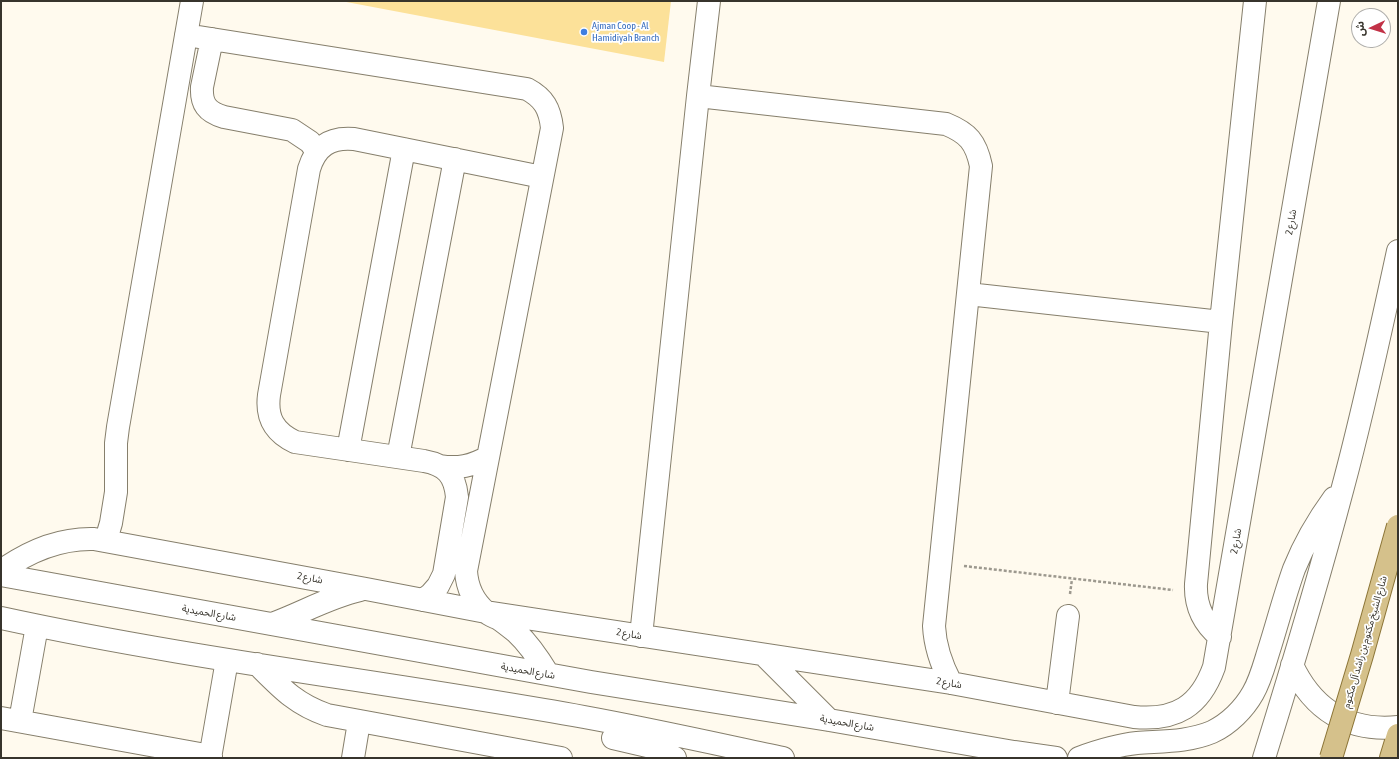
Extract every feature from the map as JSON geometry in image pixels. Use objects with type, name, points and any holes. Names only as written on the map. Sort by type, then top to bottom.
[{"type":"main road","name":"شارع الشيخ مكتوم بن راشد آل مكتوم","points":[[1331,758],[1398,526]]},
{"type":"main road","points":[[1391,758],[1398,735]]},
{"type":"street","points":[[106,540],[111,523],[116,492],[116,449],[118,427],[192,1]]},
{"type":"street","points":[[641,636],[709,1]]},
{"type":"street","points":[[1220,637],[1212,630],[1203,618],[1197,603],[1196,593],[1221,322],[1255,1]]},
{"type":"street","name":"شارع 2","points":[[1,571],[30,553],[55,544],[80,538],[106,540],[366,588],[486,612],[951,684],[1141,718],[1160,718],[1173,714],[1184,708],[1203,691],[1210,679],[1214,667],[1329,1]]},
{"type":"street","points":[[186,35],[527,89],[536,93],[547,107],[551,117],[552,128],[466,571],[470,592],[486,612],[515,631],[528,644],[539,658],[548,674]]},
{"type":"street","points":[[212,38],[202,86],[203,102],[208,109],[215,114],[224,117],[283,127],[292,130],[310,142],[317,152]]},
{"type":"street","points":[[698,96],[946,124],[960,130],[971,139],[978,151],[981,166],[934,626],[935,640],[940,661],[951,684]]},
{"type":"street","points":[[488,457],[470,466],[460,468],[440,466],[424,461],[295,442],[286,438],[278,431],[273,423],[269,414],[268,405],[309,169],[317,152],[324,145],[333,140],[343,138],[542,177]]},
{"type":"street","points":[[348,450],[404,149]]},
{"type":"street","points":[[398,457],[455,159]]},
{"type":"street","points":[[1264,758],[1310,606],[1343,486],[1373,364],[1398,251]]},
{"type":"street","points":[[968,294],[1221,322]]},
{"type":"street","points":[[423,600],[438,586],[444,574],[458,497],[453,478],[440,466]]},
{"type":"street","points":[[1079,758],[1128,744],[1195,738],[1213,731],[1229,721],[1243,708],[1254,692],[1261,675],[1294,569],[1307,539],[1343,486]]},
{"type":"street","name":"شارع الحميدية","points":[[1,575],[548,674],[1056,758]]},
{"type":"street","points":[[271,624],[336,596],[366,588]]},
{"type":"street","points":[[1057,703],[1068,616]]},
{"type":"street","points":[[1,618],[37,626],[227,660],[584,717],[783,758]]},
{"type":"street","points":[[37,626],[11,720],[210,757],[227,660]]},
{"type":"street","points":[[764,655],[829,720]]},
{"type":"street","points":[[257,664],[285,692],[299,703],[313,711],[464,749],[561,758]]},
{"type":"street","points":[[1292,665],[1299,680],[1308,693],[1318,704],[1331,714],[1345,721],[1360,725],[1398,727]]},
{"type":"street","points":[[584,717],[590,726],[633,751],[660,749],[675,758]]},
{"type":"street","points":[[353,758],[360,722]]},
{"type":"path","points":[[941,564],[1196,593]]},
{"type":"building","name":"Ajman Coop - Al Hamidiyah Branch","points":[[341,1],[671,1],[664,62]]},
{"type":"place","name":"Ajman Coop - Al Hamidiyah Branch","points":[[584,32]]}]
